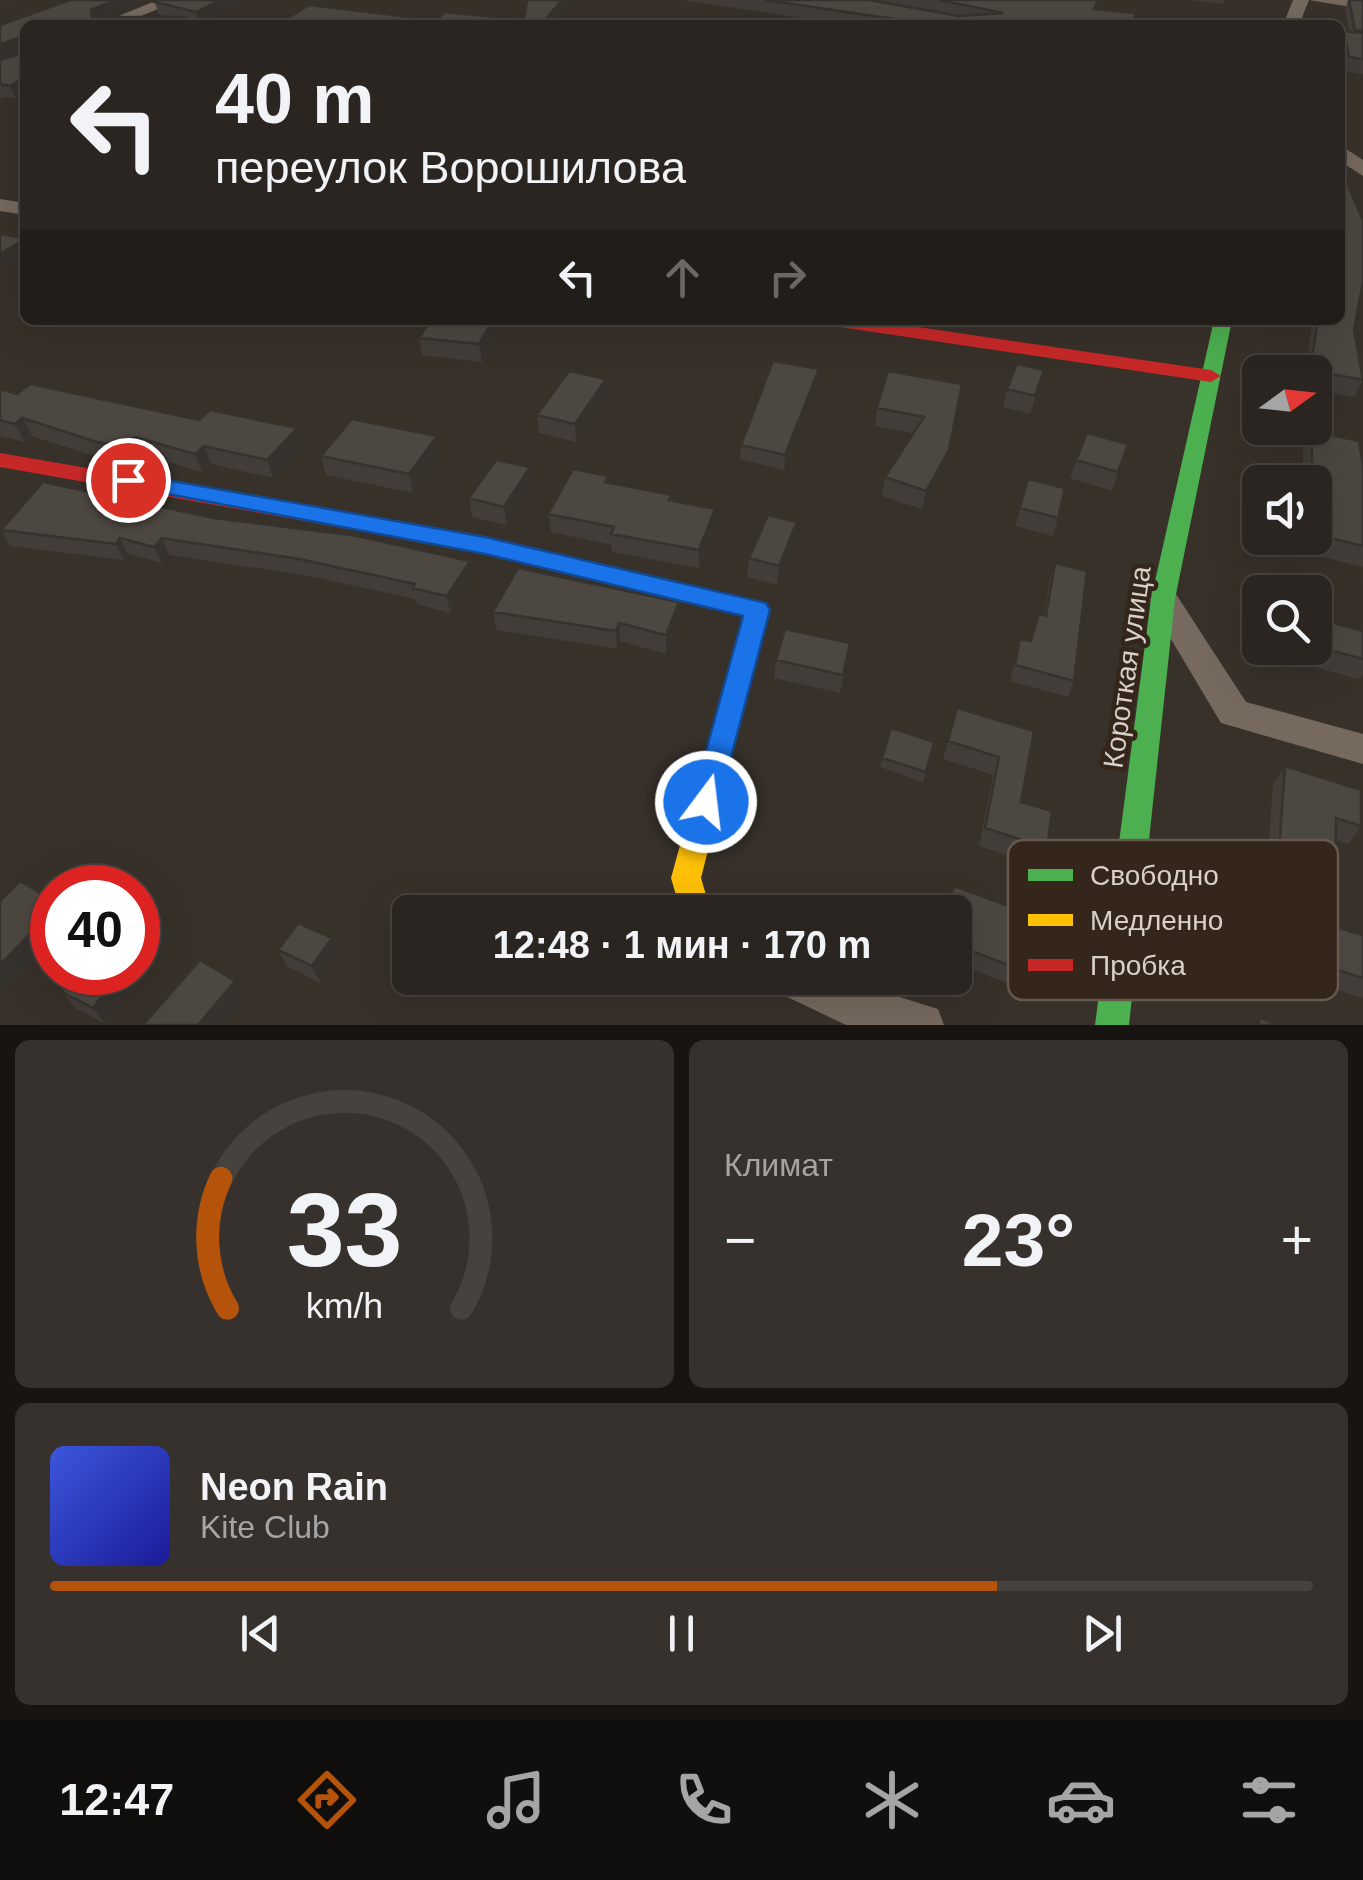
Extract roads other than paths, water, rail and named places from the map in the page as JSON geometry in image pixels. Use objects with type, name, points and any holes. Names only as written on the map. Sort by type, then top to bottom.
[{"type":"street","points":[[118,20],[172,0]]},
{"type":"street","points":[[1316,0],[1363,4]]},
{"type":"street","points":[[123,18],[143,20]]},
{"type":"street","points":[[866,325],[1211,376]]},
{"type":"street","name":"Короткая улица","points":[[1135,840],[1164,599],[1222,325]]},
{"type":"street","points":[[0,460],[485,545],[758,610],[686,878],[691,895]]},
{"type":"street","points":[[1164,599],[1234,714],[1363,749]]},
{"type":"street","points":[[826,995],[922,1025]]},
{"type":"street","name":"Короткая улица","points":[[1112,1025],[1115,1000]]}]
